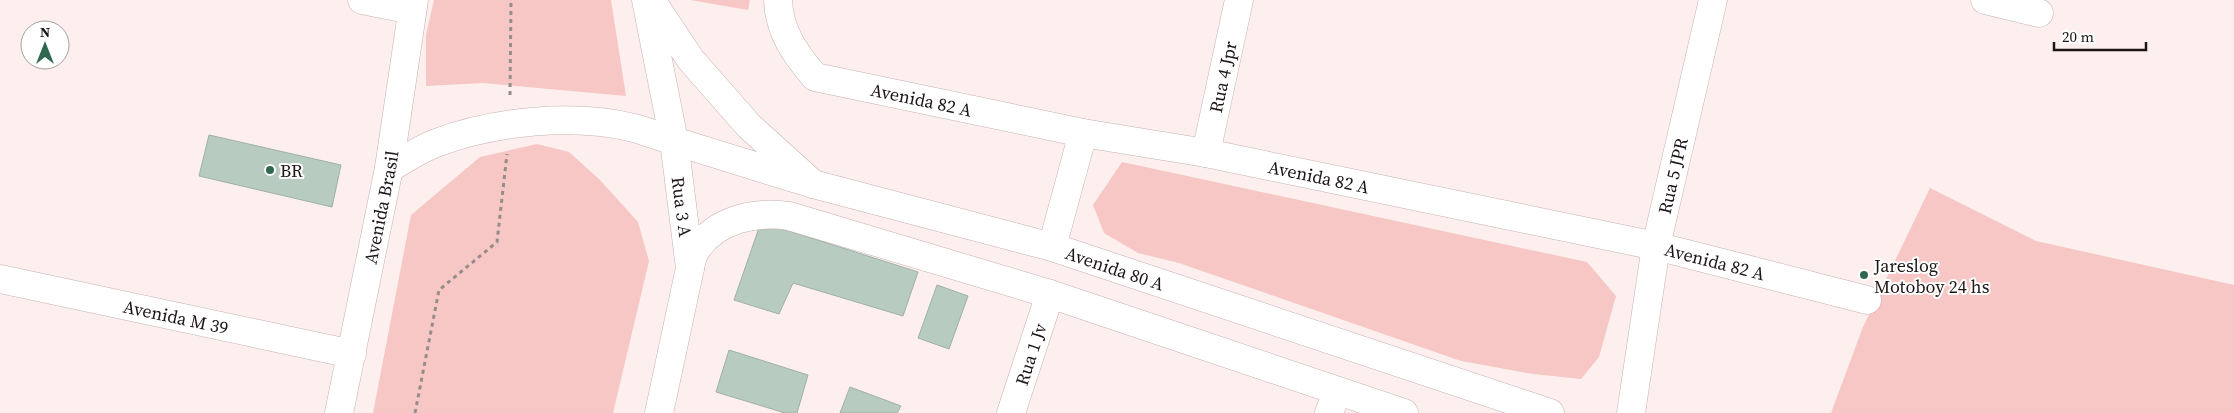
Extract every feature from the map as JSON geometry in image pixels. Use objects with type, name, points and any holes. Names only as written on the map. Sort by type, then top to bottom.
[{"type":"main road","points":[[362,0],[413,5]]},
{"type":"main road","name":"Rua 3 A","points":[[646,0],[674,141],[690,268],[659,413]]},
{"type":"main road","points":[[651,0],[692,60],[749,126],[813,184]]},
{"type":"main road","name":"Avenida 82 A","points":[[778,0],[782,24],[788,39],[796,54],[815,77],[1083,133],[1206,153],[1656,246],[1867,300]]},
{"type":"main road","name":"Rua 4 Jpr","points":[[1206,153],[1239,0]]},
{"type":"main road","name":"Rua 5 JPR","points":[[1631,413],[1656,246],[1713,0]]},
{"type":"main road","points":[[1985,0],[2039,13]]},
{"type":"main road","name":"Avenida Brasil","points":[[339,413],[389,168],[413,5]]},
{"type":"main road","name":"Avenida 80 A","points":[[389,168],[435,144],[477,131],[551,121],[593,122],[634,128],[813,184],[1052,247],[1550,413]]},
{"type":"main road","points":[[1052,247],[1083,133]]},
{"type":"main road","points":[[690,268],[695,250],[717,229],[744,217],[759,214],[789,216],[1050,294],[1333,402],[1404,413]]},
{"type":"main road","name":"Avenida M 39","points":[[0,279],[352,354]]},
{"type":"main road","name":"Rua 1 Jv","points":[[1011,413],[1050,294]]},
{"type":"path","points":[[414,413],[439,290],[497,242],[510,126],[510,0]]},
{"type":"shaded area","points":[[434,0],[611,0],[626,96],[483,83],[426,86],[426,35]]},
{"type":"shaded area","points":[[690,0],[750,0],[748,10]]},
{"type":"shaded area","points":[[537,144],[569,152],[600,180],[638,222],[649,261],[613,413],[373,413],[411,215],[480,157]]},
{"type":"shaded area","points":[[1122,162],[1587,262],[1616,296],[1599,357],[1581,379],[1533,374],[1461,361],[1179,263],[1138,253],[1104,233],[1093,205]]},
{"type":"shaded area","points":[[1930,188],[2036,241],[2234,285],[2234,413],[1831,413],[1863,327]]},
{"type":"building","name":"BR","points":[[209,135],[341,165],[332,207],[199,176]]},
{"type":"building","points":[[761,222],[918,272],[903,316],[793,283],[779,314],[734,300]]},
{"type":"building","points":[[937,285],[968,296],[949,349],[918,338]]},
{"type":"building","points":[[729,350],[808,375],[797,413],[785,413],[716,392]]},
{"type":"building","points":[[850,387],[901,406],[897,413],[840,413]]},
{"type":"place","name":"BR","points":[[270,170]]},
{"type":"place","name":"Jareslog Motoboy 24 hs","points":[[1864,275]]}]
